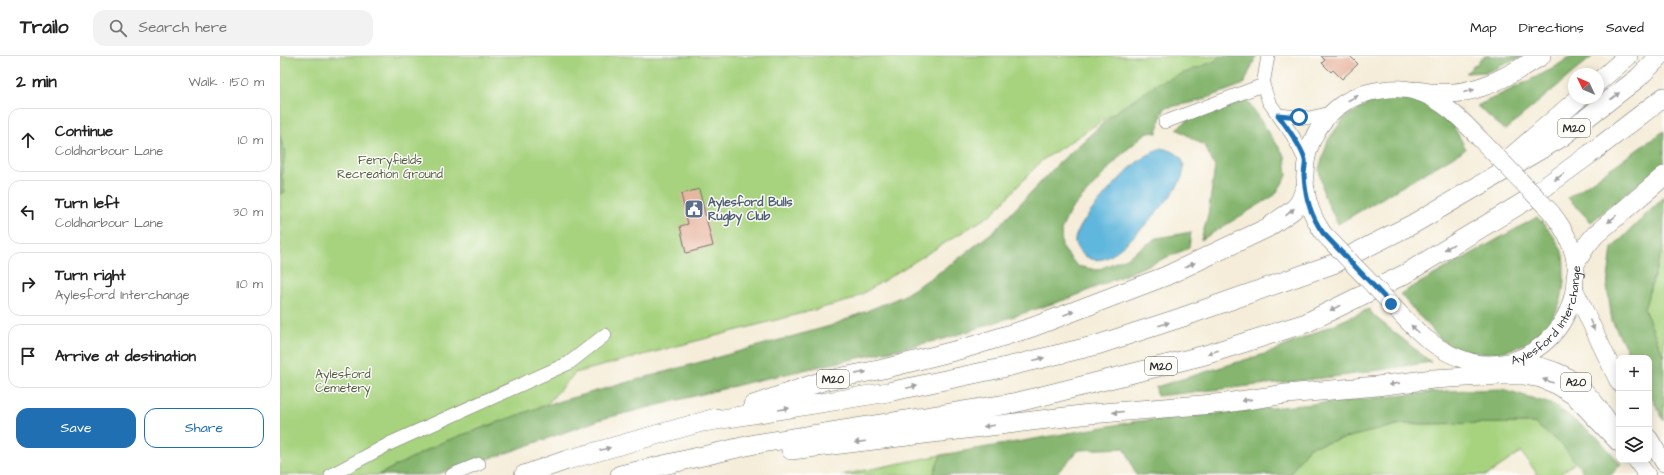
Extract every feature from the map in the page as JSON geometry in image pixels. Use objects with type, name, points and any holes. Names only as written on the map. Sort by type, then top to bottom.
[{"type":"highway","points":[[1417,92],[1443,95],[1471,91],[1502,78],[1541,56]]},
{"type":"highway","points":[[1604,77],[1628,56]]},
{"type":"highway","name":"M20","points":[[704,422],[888,392],[1002,368],[1097,345],[1180,318],[1333,264],[1413,224],[1562,137],[1638,78],[1660,56]]},
{"type":"highway","name":"M20","points":[[1590,154],[1664,88]]},
{"type":"highway","name":"M20","points":[[620,475],[754,444],[1014,403],[1205,354],[1306,322],[1406,274],[1527,200],[1664,97]]},
{"type":"highway","name":"M20","points":[[1478,187],[1572,104]]},
{"type":"highway","points":[[1576,262],[1595,235],[1664,176]]},
{"type":"highway","name":"M20","points":[[524,475],[567,460],[704,422],[823,381],[883,369],[966,348],[1033,327],[1166,276],[1267,228],[1293,210],[1300,202],[1305,189]]},
{"type":"highway","name":"M20","points":[[688,460],[818,448],[1090,414],[1226,402],[1286,394],[1377,386],[1433,378],[1491,365]]},
{"type":"highway","name":"M20","points":[[1433,378],[1500,375],[1523,375],[1541,378],[1558,384],[1575,396],[1616,439]]},
{"type":"main road","name":"Aylesford Interchange","points":[[1397,88],[1417,92],[1430,97],[1451,110],[1551,212],[1566,234],[1572,247],[1576,262],[1575,290],[1565,320],[1556,333],[1532,353],[1511,362],[1491,365],[1472,362],[1442,350],[1416,331],[1323,233],[1315,222],[1310,210],[1305,189],[1305,160],[1316,134],[1331,113],[1345,102],[1360,95],[1374,91],[1397,88]]},
{"type":"main road","points":[[1575,290],[1616,377]]},
{"type":"main road","name":"A20","points":[[1511,362],[1545,366],[1560,372],[1571,379],[1592,398],[1616,432]]},
{"type":"main road","points":[[1652,443],[1664,463]]},
{"type":"main road","points":[[1638,463],[1647,475]]},
{"type":"street","points":[[1268,56],[1263,85],[1268,102],[1293,136],[1305,160]]},
{"type":"street","points":[[1165,122],[1263,85]]},
{"type":"street","points":[[1278,115],[1310,118],[1331,113]]},
{"type":"street","points":[[331,475],[391,443],[569,363],[605,335]]},
{"type":"street","points":[[452,475],[479,464]]},
{"type":"green space","points":[[280,56],[1220,56],[1215,61],[1158,84],[1041,161],[992,214],[852,300],[575,373],[546,405],[443,442],[378,475],[280,475]]},
{"type":"green space","points":[[1220,56],[1256,56],[1244,84],[1199,101],[1165,108],[1160,119],[1157,133],[1147,132],[1120,156],[1070,211],[1061,230],[1062,247],[1077,266],[1097,270],[1126,258],[1157,238],[1191,232],[1189,248],[1070,298],[944,339],[763,379],[602,419],[498,456],[456,467],[436,475],[378,475],[443,442],[546,405],[830,326],[903,296],[949,266],[995,230],[1058,164],[1113,114],[1158,83],[1215,61]]},
{"type":"green space","points":[[1485,56],[1524,56],[1487,72],[1466,73]]},
{"type":"green space","points":[[1571,56],[1593,56],[1579,68],[1568,68],[1568,77],[1505,130],[1477,106],[1552,69]]},
{"type":"green space","points":[[1406,97],[1430,105],[1450,120],[1466,149],[1338,224],[1324,196],[1319,169],[1328,140],[1345,117],[1369,103],[1384,99]]},
{"type":"green space","points":[[1245,98],[1285,156],[1287,176],[1275,195],[1201,240],[1208,215],[1215,167],[1205,146],[1177,129],[1189,119]]},
{"type":"green space","points":[[1664,131],[1664,163],[1591,222],[1568,198]]},
{"type":"green space","points":[[280,136],[285,152],[282,175],[285,192],[280,194]]},
{"type":"green space","points":[[1664,197],[1664,243],[1644,309],[1664,357],[1664,421],[1652,398],[1652,355],[1629,355],[1612,321],[1607,286],[1612,248]]},
{"type":"green space","points":[[1537,217],[1554,236],[1562,252],[1564,273],[1562,296],[1554,316],[1541,332],[1525,343],[1506,351],[1485,353],[1464,350],[1439,338],[1400,294]]},
{"type":"green space","points":[[1664,243],[1664,357],[1644,309]]},
{"type":"green space","points":[[1369,309],[1374,316],[1431,362],[1341,376],[1157,396],[1156,387],[1274,351]]},
{"type":"green space","points":[[1503,389],[1554,405],[1597,437],[1616,458],[1616,463],[1621,464],[1611,475],[1586,475],[1562,445],[1534,423],[1401,424],[1309,447],[1289,475],[1136,475],[1125,448],[1079,450],[1055,475],[933,475],[941,455],[1139,421],[1445,391]]},
{"type":"green space","points":[[1534,423],[1562,445],[1576,462],[1559,475],[1538,475],[1521,452],[1487,475],[1289,475],[1309,447],[1401,424]]},
{"type":"green space","points":[[941,455],[933,475],[841,475]]},
{"type":"water","points":[[1161,148],[1180,156],[1183,163],[1183,174],[1171,195],[1161,208],[1135,235],[1111,255],[1097,260],[1091,259],[1083,254],[1077,248],[1075,242],[1076,235],[1082,224],[1113,186],[1133,165]]},
{"type":"building","points":[[1321,56],[1350,56],[1358,64],[1342,79],[1333,70],[1331,72],[1322,63],[1325,60]]},
{"type":"building","name":"Aylesford Bulls Rugby Club","points":[[699,189],[713,246],[686,253],[680,226],[688,224],[681,194]]},
{"type":"place","name":"Aylesford Bulls Rugby Club","points":[[694,209]]},
{"type":"route","points":[[1299,117],[1278,115],[1293,136],[1305,160],[1305,189],[1310,210],[1315,222],[1323,233],[1391,304]]},
{"type":"park label","name":"Ferryfields Recreation Ground","points":[[390,167]]},
{"type":"park label","name":"Aylesford Cemetery","points":[[343,381]]}]
